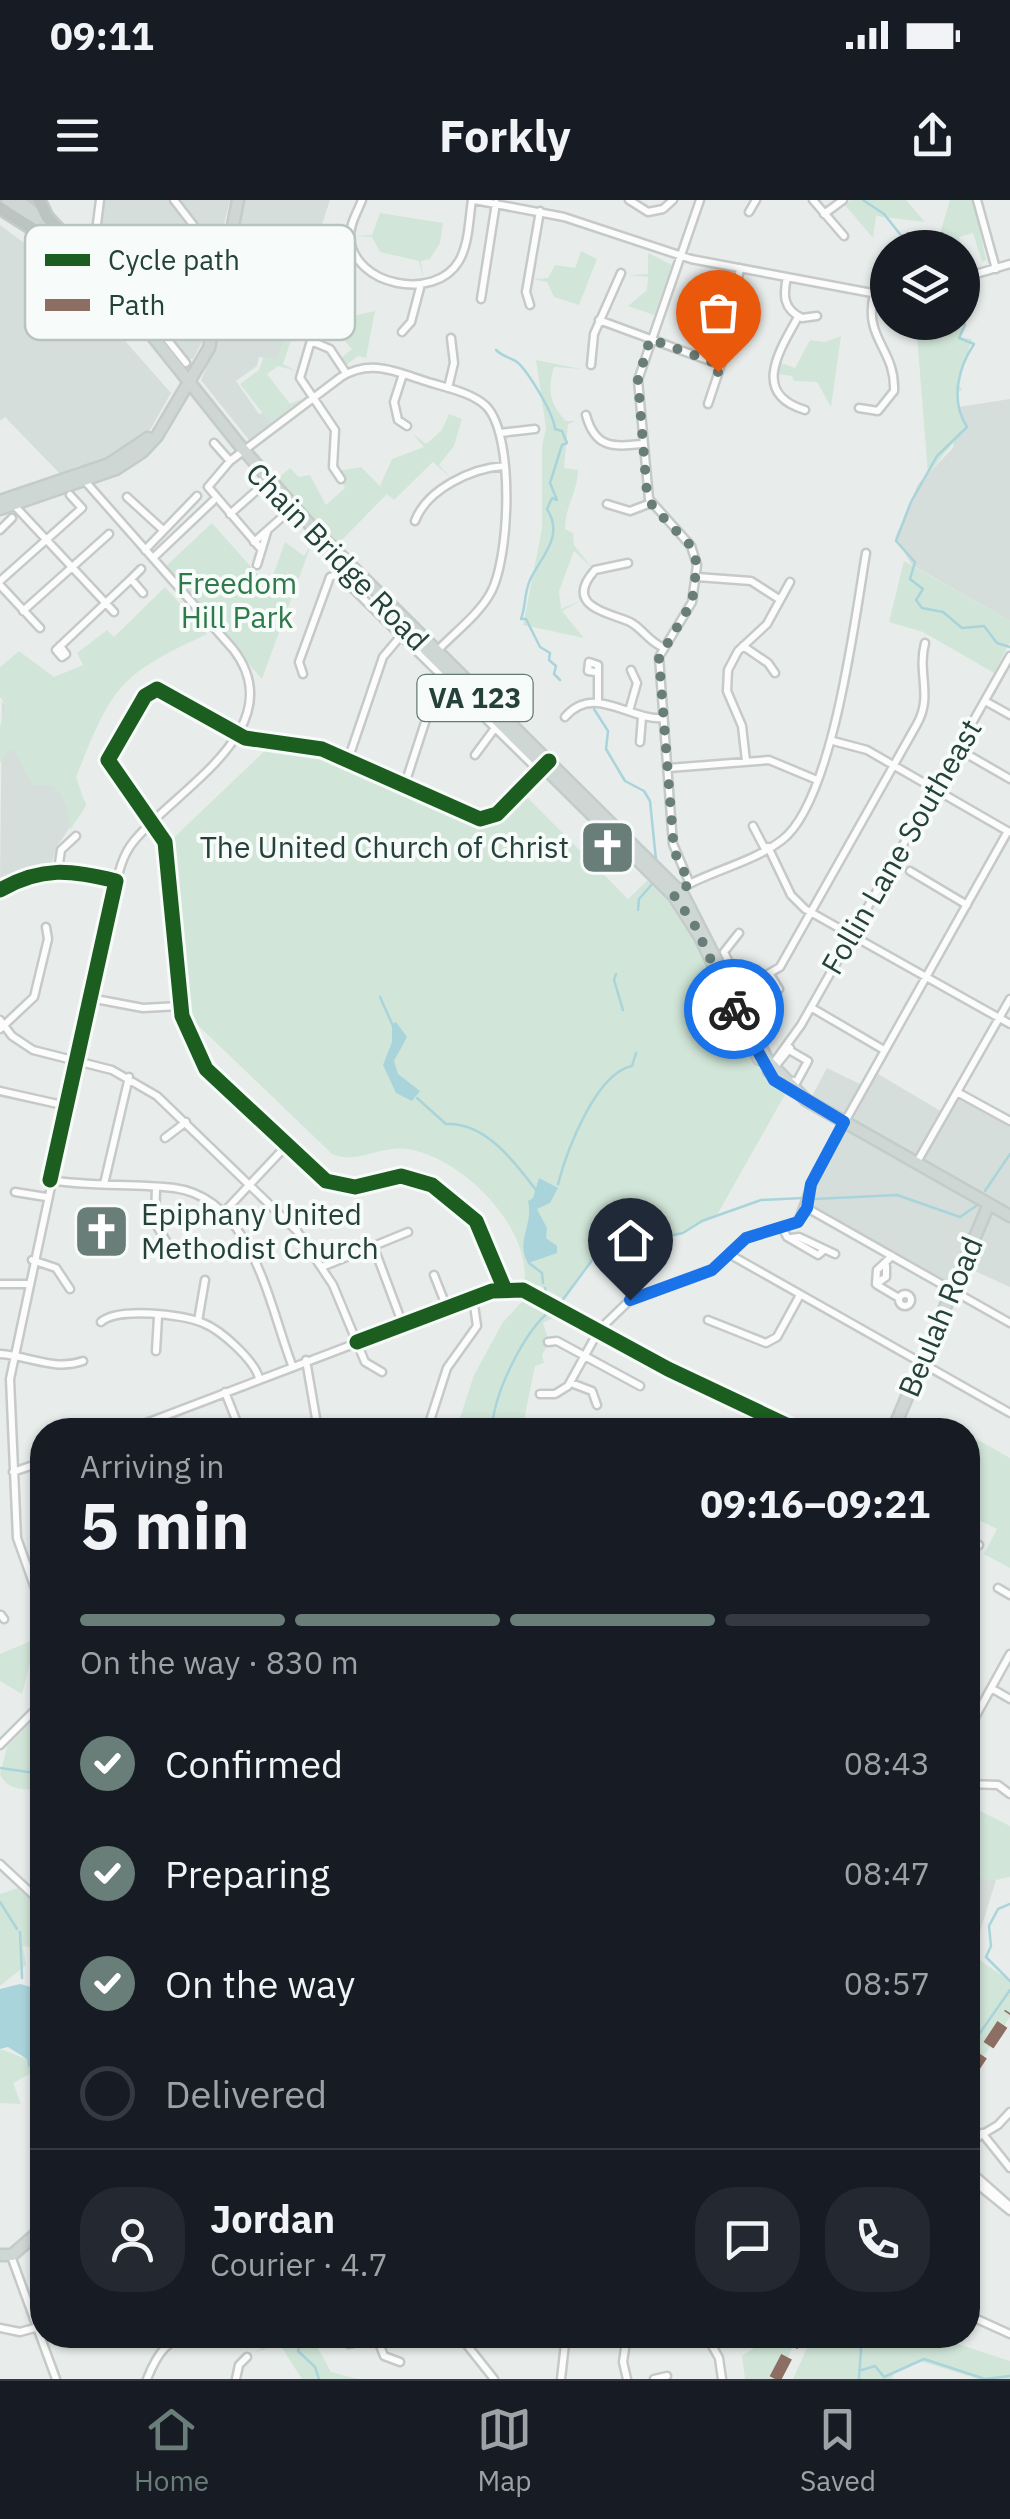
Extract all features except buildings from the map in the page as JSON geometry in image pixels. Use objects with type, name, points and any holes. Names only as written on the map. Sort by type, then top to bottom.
[{"type":"highway","points":[[39,200],[52,225]]},
{"type":"highway","points":[[0,208],[30,225]]},
{"type":"main road","name":"Chain Bridge Road","points":[[8,200],[41,225]]},
{"type":"main road","name":"Chain Bridge Road","points":[[18,200],[46,225]]},
{"type":"main road","points":[[234,225],[238,200]]},
{"type":"main road","name":"Chain Bridge Road","points":[[156,340],[238,456],[406,630],[676,892]]},
{"type":"main road","name":"Chain Bridge Road","points":[[159,340],[188,386]]},
{"type":"main road","points":[[6,503],[134,458],[188,386],[212,340]]},
{"type":"main road","points":[[164,346],[186,363],[198,360],[210,348]]},
{"type":"main road","name":"Chain Bridge Road","points":[[406,630],[437,650],[544,766]]},
{"type":"main road","name":"VA 123","points":[[676,892],[701,924],[770,1069],[806,1100],[1010,1216]]},
{"type":"main road","name":"Beulah Road","points":[[899,1418],[989,1204]]},
{"type":"main road","points":[[6,2256],[30,2238]]},
{"type":"street","points":[[95,225],[100,200]]},
{"type":"street","points":[[174,200],[194,225]]},
{"type":"street","points":[[353,225],[362,200]]},
{"type":"street","points":[[355,252],[356,258],[380,277],[421,284],[439,280],[459,268],[473,200],[540,211],[680,255],[870,293]]},
{"type":"street","points":[[629,200],[648,212],[663,209],[673,200]]},
{"type":"street","points":[[690,884],[674,851],[663,718],[662,647],[688,610],[698,577],[691,546],[650,503],[638,380],[700,200]]},
{"type":"street","points":[[749,212],[756,200]]},
{"type":"street","points":[[812,200],[844,236]]},
{"type":"street","points":[[824,214],[843,200]]},
{"type":"street","points":[[978,200],[996,269]]},
{"type":"street","points":[[481,299],[496,202]]},
{"type":"street","points":[[530,305],[526,292],[540,211]]},
{"type":"street","points":[[980,273],[1010,264]]},
{"type":"street","points":[[708,404],[708,392],[721,365],[740,268]]},
{"type":"street","points":[[591,366],[599,320],[621,273]]},
{"type":"street","points":[[787,276],[785,301],[798,317]]},
{"type":"street","points":[[402,332],[411,322],[421,284]]},
{"type":"street","points":[[798,317],[817,316]]},
{"type":"street","points":[[798,317],[777,356],[774,384],[784,402],[806,410]]},
{"type":"street","points":[[599,320],[721,365]]},
{"type":"street","points":[[448,388],[454,363],[451,338]]},
{"type":"street","points":[[341,479],[332,467],[335,430],[300,378],[311,340],[330,349],[346,373]]},
{"type":"street","points":[[859,408],[878,411],[894,391],[892,362],[879,340]]},
{"type":"street","points":[[262,549],[208,487],[238,456],[346,373],[374,366],[448,388],[484,405],[500,432],[506,522],[492,589],[437,650]]},
{"type":"street","points":[[403,374],[394,406],[398,420],[407,426]]},
{"type":"street","points":[[586,415],[590,432],[604,445],[642,444]]},
{"type":"street","points":[[500,432],[535,429]]},
{"type":"street","points":[[214,443],[238,456]]},
{"type":"street","points":[[415,521],[420,510],[464,475],[504,466]]},
{"type":"street","points":[[30,1575],[18,1542],[9,1402],[13,1355],[116,881],[130,846],[216,764],[238,735],[250,692],[246,668],[83,476]]},
{"type":"street","points":[[230,514],[256,491]]},
{"type":"street","points":[[40,628],[0,583],[82,508],[70,495]]},
{"type":"street","points":[[145,550],[197,496]]},
{"type":"street","points":[[127,497],[162,529]]},
{"type":"street","points":[[153,558],[213,502]]},
{"type":"street","points":[[6,503],[45,538],[114,612]]},
{"type":"street","points":[[607,504],[630,510],[650,503]]},
{"type":"street","points":[[0,530],[12,518]]},
{"type":"street","points":[[254,542],[280,519]]},
{"type":"street","points":[[257,565],[268,532]]},
{"type":"street","points":[[23,611],[109,534]]},
{"type":"street","points":[[676,892],[766,848],[791,831],[833,741],[865,556]]},
{"type":"street","points":[[628,562],[595,570],[586,586],[588,601],[601,614],[634,624],[662,647]]},
{"type":"street","points":[[58,648],[141,569]]},
{"type":"street","points":[[303,674],[299,662],[330,577],[338,574],[406,630],[447,681],[495,728],[544,766],[486,819],[314,746],[258,742],[238,735],[161,690],[147,693],[108,762],[154,822],[165,846],[180,1006],[188,1036],[206,1069],[314,1173],[340,1186],[363,1186],[401,1176],[432,1184],[476,1221],[505,1290]]},
{"type":"street","points":[[698,577],[751,581],[779,599]]},
{"type":"street","points":[[130,580],[142,594]]},
{"type":"street","points":[[746,761],[742,726],[727,686],[730,665],[743,646],[767,624],[790,582]]},
{"type":"street","points":[[348,760],[383,657],[406,630]]},
{"type":"street","points":[[739,933],[724,952],[735,993],[771,976],[894,766],[927,705],[921,664],[925,643]]},
{"type":"street","points":[[743,646],[771,665],[774,673]]},
{"type":"street","name":"Follin Lane Southeast","points":[[770,1069],[812,1007],[1010,656]]},
{"type":"street","points":[[629,711],[637,683],[631,670]]},
{"type":"street","points":[[595,672],[598,702]]},
{"type":"street","points":[[404,787],[432,701],[447,681]]},
{"type":"street","points":[[985,700],[1010,715]]},
{"type":"street","points":[[565,717],[575,708],[598,702],[642,716],[663,718]]},
{"type":"street","points":[[640,742],[642,716]]},
{"type":"street","points":[[475,754],[495,728]]},
{"type":"street","points":[[540,1394],[555,1394],[571,1383],[598,1330],[636,1296],[712,1270],[752,1236],[798,1222],[807,1208],[811,1184],[844,1122],[1009,832],[858,746],[833,741]]},
{"type":"street","points":[[958,750],[1010,780]]},
{"type":"street","points":[[668,768],[769,760],[817,780]]},
{"type":"street","points":[[752,826],[791,895],[811,912],[1010,1024]]},
{"type":"street","points":[[58,870],[61,850],[76,836]]},
{"type":"street","points":[[0,890],[27,875],[58,870],[116,881]]},
{"type":"street","points":[[910,872],[967,905]]},
{"type":"street","points":[[46,927],[48,939],[34,997],[1,1025],[33,1050],[129,1077],[186,1122],[298,1232],[322,1267],[367,1366],[382,1372]]},
{"type":"street","points":[[771,976],[779,989]]},
{"type":"street","points":[[90,998],[143,1008],[180,1006]]},
{"type":"street","points":[[917,1163],[1010,999]]},
{"type":"street","points":[[812,1007],[884,1050]]},
{"type":"street","name":"Follin Lane Southeast","points":[[770,1069],[788,1050],[793,1038]]},
{"type":"street","points":[[788,1050],[808,1061],[796,1082],[792,1080]]},
{"type":"street","points":[[104,1184],[129,1077]]},
{"type":"street","points":[[0,1092],[67,1106]]},
{"type":"street","points":[[957,1092],[1010,1121]]},
{"type":"street","points":[[165,1138],[186,1122]]},
{"type":"street","points":[[224,1212],[286,1146]]},
{"type":"street","points":[[50,1180],[156,1187],[199,1195],[224,1212],[244,1239],[292,1365]]},
{"type":"street","points":[[156,1187],[156,1223],[168,1244]]},
{"type":"street","points":[[15,1192],[46,1197]]},
{"type":"street","points":[[807,1208],[1010,1324]]},
{"type":"street","points":[[783,1229],[790,1238],[799,1237],[812,1248],[835,1254]]},
{"type":"street","points":[[322,1267],[408,1232]]},
{"type":"street","points":[[373,1245],[403,1325]]},
{"type":"street","points":[[728,1254],[1010,1414]]},
{"type":"street","points":[[892,1256],[886,1266],[877,1270],[876,1284],[899,1298]]},
{"type":"street","points":[[32,1260],[56,1268],[70,1289]]},
{"type":"street","points":[[434,1275],[447,1308]]},
{"type":"street","points":[[198,1321],[205,1280]]},
{"type":"street","points":[[0,1284],[28,1284]]},
{"type":"street","points":[[159,1418],[473,1298],[505,1290],[536,1294],[598,1330],[773,1418]]},
{"type":"street","points":[[708,1320],[766,1343],[777,1336],[800,1295]]},
{"type":"street","points":[[432,1418],[447,1368],[477,1326],[473,1298]]},
{"type":"street","points":[[101,1322],[123,1312],[198,1321],[250,1359],[259,1378]]},
{"type":"street","points":[[156,1351],[158,1317]]},
{"type":"street","points":[[548,1342],[557,1340],[640,1386]]},
{"type":"street","points":[[0,1354],[58,1366],[83,1361]]},
{"type":"street","points":[[306,1360],[316,1418]]},
{"type":"street","points":[[571,1383],[592,1392],[598,1405]]},
{"type":"street","points":[[225,1392],[235,1418]]},
{"type":"street","points":[[13,1472],[30,1466]]},
{"type":"street","points":[[998,1588],[1010,1595]]},
{"type":"street","points":[[980,1707],[1010,1654]]},
{"type":"street","points":[[992,1688],[1010,1699]]},
{"type":"street","points":[[0,1745],[30,1716]]},
{"type":"street","points":[[980,1784],[998,1785],[1010,1794]]},
{"type":"street","points":[[0,1864],[30,1891]]},
{"type":"street","points":[[1010,2112],[982,2133],[1010,2168]]},
{"type":"street","points":[[980,2180],[1010,2209]]},
{"type":"street","points":[[980,2186],[1010,2209]]},
{"type":"street","points":[[6,2256],[30,2306]]},
{"type":"street","points":[[980,2320],[1010,2334]]},
{"type":"street","points":[[0,2328],[18,2332],[30,2329]]},
{"type":"street","points":[[46,2348],[56,2379]]},
{"type":"street","points":[[148,2379],[166,2348]]},
{"type":"street","points":[[381,2348],[384,2356],[400,2362]]},
{"type":"street","points":[[469,2348],[494,2379]]},
{"type":"street","points":[[560,2379],[564,2348]]},
{"type":"street","points":[[625,2348],[627,2379]]},
{"type":"street","points":[[712,2348],[722,2379]]},
{"type":"street","points":[[236,2379],[238,2365],[248,2357]]},
{"type":"street","points":[[654,2379],[667,2376]]},
{"type":"shaded area","points":[[105,200],[168,200],[186,225],[101,225]]},
{"type":"shaded area","points":[[180,200],[230,200],[224,225],[200,225]]},
{"type":"shaded area","points":[[243,200],[330,200],[322,225],[238,225]]},
{"type":"shaded area","points":[[0,225],[25,244],[25,340],[124,340],[171,393],[150,430],[108,460],[76,467],[62,476],[5,417],[0,421]]},
{"type":"shaded area","points":[[173,340],[202,340],[193,359],[188,359]]},
{"type":"shaded area","points":[[215,340],[284,340],[277,361],[259,357],[257,366],[236,381],[259,414],[264,412],[273,424],[249,440],[201,380]]},
{"type":"shaded area","points":[[1010,399],[1010,621],[912,565],[895,538],[918,484],[953,448],[958,407]]},
{"type":"shaded area","points":[[2,701],[86,803],[56,848],[52,863],[28,868],[0,882]]},
{"type":"shaded area","points":[[827,1068],[864,1086],[873,1071],[944,1113],[955,1094],[1010,1124],[1010,1287],[959,1264],[947,1284],[807,1205],[809,1182],[851,1119],[812,1096]]},
{"type":"shaded area","points":[[980,1878],[996,1880],[980,1931]]},
{"type":"green space","points":[[851,200],[906,200],[925,222],[876,216],[870,234],[845,205]]},
{"type":"green space","points":[[950,200],[973,200],[980,230],[941,230]]},
{"type":"green space","points":[[380,213],[443,223],[440,243],[430,259],[421,261],[424,281],[419,261],[380,252],[372,237],[355,236],[372,235]]},
{"type":"green space","points":[[980,232],[986,260],[982,262],[980,256]]},
{"type":"green space","points":[[581,251],[597,259],[579,305],[554,297],[547,282],[532,279],[548,278],[555,265],[575,268]]},
{"type":"green space","points":[[648,253],[672,265],[654,315],[628,306],[647,290],[648,277],[629,275],[648,274]]},
{"type":"green space","points":[[375,311],[366,358],[358,356],[346,365],[341,358],[352,349],[344,340],[355,340],[355,316]]},
{"type":"green space","points":[[841,336],[831,407],[817,382],[794,381],[792,376],[777,374],[779,362],[795,368],[810,340],[825,342]]},
{"type":"green space","points":[[283,340],[291,340],[283,364],[296,371],[278,366],[267,374],[290,404],[303,398],[271,424],[240,384],[259,370],[264,356],[277,360]]},
{"type":"green space","points":[[917,340],[972,340],[957,383],[962,390],[956,393],[966,427],[928,474]]},
{"type":"green space","points":[[536,360],[581,369],[554,367],[550,389],[560,414],[566,421],[576,421],[568,424],[564,468],[578,470],[565,529],[573,533],[574,545],[591,567],[574,551],[559,591],[561,609],[582,600],[562,611],[584,638],[523,625],[542,529],[542,446],[546,428]]},
{"type":"green space","points":[[449,414],[462,419],[454,446],[439,465],[451,478],[433,462],[394,500],[387,494],[337,545],[277,479],[290,468],[299,477],[310,475],[326,505],[345,488],[337,471],[361,467],[380,486],[392,459],[424,447],[412,433],[426,444],[442,430]]},
{"type":"green space","name":"Freedom Hill Park","points":[[212,523],[269,587],[285,542],[304,556],[311,545],[262,679],[164,568]]},
{"type":"green space","points":[[904,561],[1010,621],[1010,642],[994,673],[923,632],[889,622]]},
{"type":"green space","points":[[165,587],[207,634],[154,661],[122,687],[110,703],[76,777],[86,806],[70,830],[66,805],[52,785],[33,785],[14,750],[7,751],[0,763],[0,727],[6,705],[0,697],[0,667],[19,651],[54,677],[83,665],[77,653],[107,630],[114,637]]},
{"type":"green space","points":[[273,743],[329,754],[489,819],[520,790],[628,899],[654,874],[673,894],[767,1072],[787,1091],[717,1215],[678,1235],[595,1256],[565,1300],[538,1285],[533,1292],[561,1308],[557,1316],[543,1323],[549,1343],[542,1355],[544,1363],[535,1366],[524,1418],[460,1418],[474,1375],[503,1322],[530,1293],[523,1290],[519,1245],[507,1222],[472,1182],[429,1155],[407,1149],[351,1157],[332,1154],[181,1009],[165,846]]},
{"type":"green space","points":[[980,1441],[1010,1458],[1010,1568],[984,1554],[997,1529],[980,1521]]},
{"type":"green space","points":[[30,1641],[30,1662],[22,1694],[0,1681],[0,1654]]},
{"type":"green space","points":[[30,1723],[30,1790],[11,1786],[0,1774],[7,1747]]},
{"type":"green space","points":[[980,1811],[1010,1826],[1010,1877],[980,1878]]},
{"type":"green space","points":[[18,1888],[30,1898],[30,1947],[23,1946],[26,1965],[0,1986],[0,1894]]},
{"type":"green space","points":[[980,1960],[1010,1981],[1010,2017],[980,2062]]},
{"type":"green space","points":[[0,2049],[27,2059],[30,2074],[13,2083],[21,2104],[0,2103]]},
{"type":"green space","points":[[282,2348],[318,2348],[331,2372],[358,2379],[302,2379]]},
{"type":"green space","points":[[754,2348],[792,2348],[778,2379],[745,2379],[742,2356]]},
{"type":"green space","points":[[807,2348],[970,2348],[1010,2361],[1010,2379],[978,2379],[920,2361],[894,2372],[892,2379],[793,2379]]},
{"type":"water","points":[[396,1022],[407,1037],[394,1061],[398,1074],[420,1091],[412,1101],[396,1093],[383,1065],[392,1042],[392,1024]]},
{"type":"water","points":[[539,1178],[558,1188],[550,1203],[537,1209],[547,1228],[546,1238],[557,1246],[557,1253],[528,1263],[523,1248],[528,1201],[533,1198]]},
{"type":"water","points":[[20,1984],[30,1987],[28,2068],[27,2059],[8,2047],[0,2049],[0,1989]]},
{"type":"waterway","points":[[863,200],[884,214],[897,230]]},
{"type":"waterway","points":[[964,340],[974,344],[958,385],[959,406],[967,427],[937,456],[911,502],[896,541],[915,562],[910,579],[923,589],[916,600],[922,608],[943,612],[962,628],[984,626],[997,643],[1010,647]]},
{"type":"waterway","points":[[496,350],[517,362],[526,373],[555,429],[562,431],[567,443],[562,445],[550,483],[557,500],[552,498],[547,509],[552,519],[552,538],[528,585],[521,619],[526,619],[540,647],[550,653],[549,660],[556,666],[554,674],[560,680]]},
{"type":"waterway","points":[[594,709],[608,731],[606,749],[625,781],[644,791],[650,801],[656,860]]},
{"type":"waterway","points":[[638,910],[639,899],[653,883]]},
{"type":"waterway","points":[[616,974],[614,980],[623,1010]]},
{"type":"waterway","points":[[380,997],[393,1026]]},
{"type":"waterway","points":[[558,1184],[568,1152],[595,1097],[619,1072],[632,1066],[636,1053]]},
{"type":"waterway","points":[[417,1098],[446,1124],[460,1125],[486,1136],[508,1155],[536,1190]]},
{"type":"waterway","points":[[985,1191],[1010,1154]]},
{"type":"waterway","points":[[814,1199],[897,1195],[960,1217],[976,1206]]},
{"type":"waterway","points":[[561,1302],[596,1255],[607,1249],[683,1233],[702,1221],[761,1200],[803,1198]]},
{"type":"waterway","points":[[529,1263],[542,1273],[543,1283]]},
{"type":"waterway","points":[[545,1288],[547,1296]]},
{"type":"waterway","points":[[494,1418],[512,1364],[531,1332],[552,1309]]},
{"type":"waterway","points":[[0,1768],[30,1772]]},
{"type":"waterway","points":[[0,1902],[17,1929]]},
{"type":"waterway","points":[[1010,1904],[998,1909],[989,1926],[991,1946],[986,1957],[1010,1981]]},
{"type":"waterway","points":[[20,1932],[22,1978]]},
{"type":"waterway","points":[[980,2033],[1010,1990]]},
{"type":"waterway","points":[[299,2348],[315,2367],[319,2379]]},
{"type":"waterway","points":[[859,2379],[860,2348]]},
{"type":"waterway","points":[[862,2370],[875,2366],[884,2377],[924,2359],[985,2379],[1010,2376]]},
{"type":"marked path","points":[[980,2058],[1010,2013]]},
{"type":"marked path","points":[[775,2379],[791,2348]]},
{"type":"cycle path","points":[[505,1290],[476,1221],[432,1185],[401,1176],[355,1187],[326,1181],[206,1069],[182,1016],[165,842],[108,760],[145,696],[157,689],[245,738],[322,749],[480,819],[497,814],[549,761]]},
{"type":"cycle path","points":[[0,890],[30,877],[57,872],[116,881],[50,1180]]},
{"type":"cycle path","points":[[357,1342],[492,1291],[523,1290],[668,1369],[772,1418]]},
{"type":"way so far","points":[[718,372],[721,365],[650,339],[640,368],[638,390],[647,494],[653,507],[694,550],[698,577],[692,602],[659,658],[674,851],[690,884],[673,894],[694,924],[734,1009]]},
{"type":"place","name":"The United Church of Christ","points":[[608,848]]},
{"type":"place","name":"Epiphany United Methodist Church","points":[[102,1232]]},
{"type":"route","points":[[630,1300],[712,1270],[746,1238],[798,1222],[805,1214],[811,1184],[844,1122],[774,1080],[734,1009]]}]
